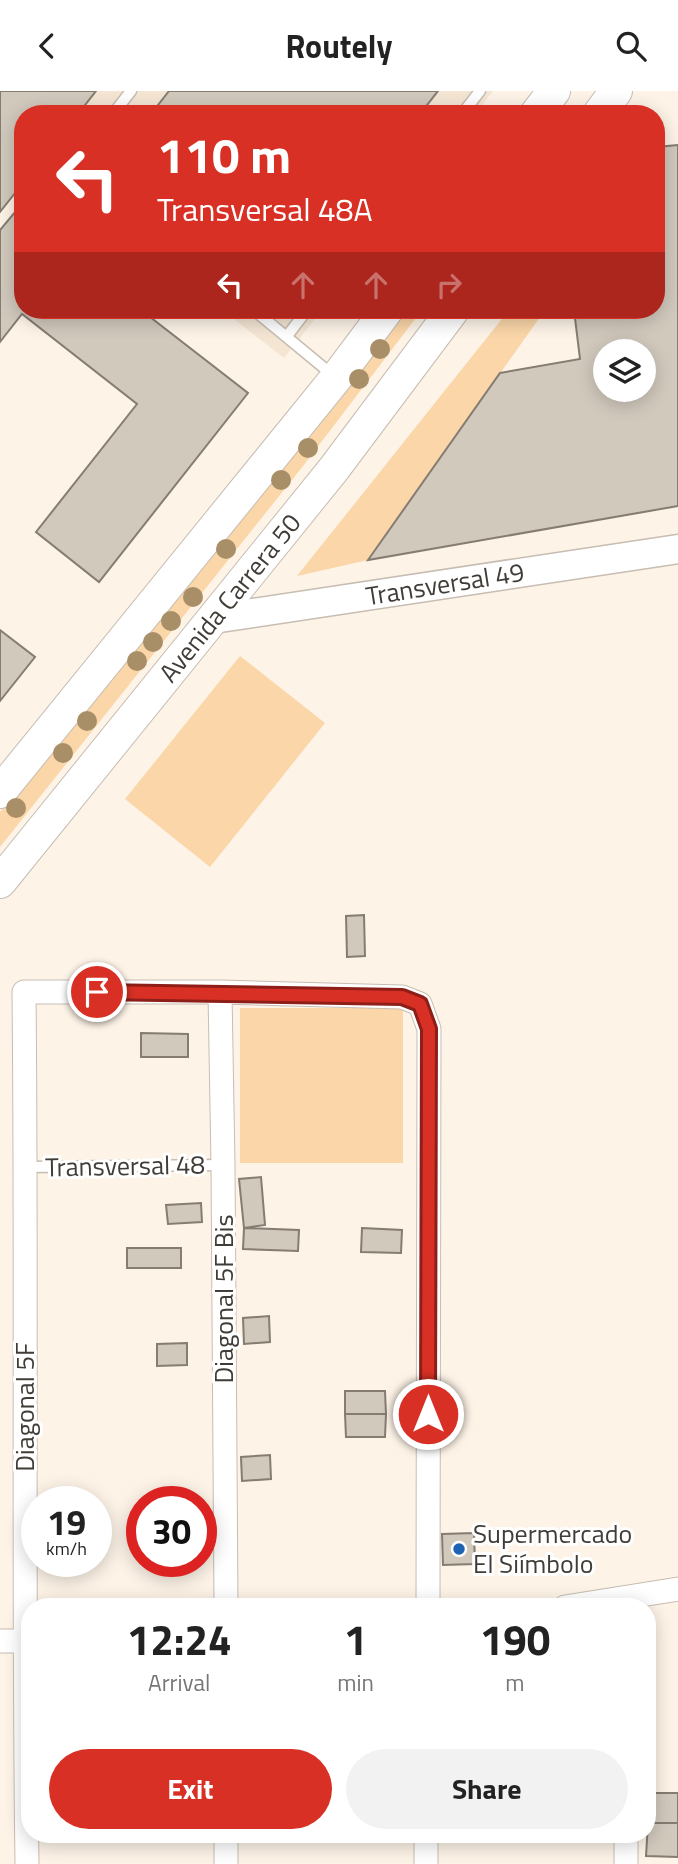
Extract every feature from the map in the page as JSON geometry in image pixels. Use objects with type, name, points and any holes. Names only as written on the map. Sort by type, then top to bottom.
[{"type":"main road","points":[[543,105],[554,91]]},
{"type":"main road","points":[[0,792],[336,378],[380,319]]},
{"type":"main road","name":"Avenida Carrera 50","points":[[0,882],[334,470],[446,319]]},
{"type":"street","name":"Transversal 49","points":[[213,619],[678,549]]},
{"type":"street","name":"Diagonal 5F","points":[[27,1598],[24,992],[220,992]]},
{"type":"street","points":[[220,992],[402,997],[420,1004],[429,1029],[428,1598]]},
{"type":"street","name":"Diagonal 5F Bis","points":[[220,992],[226,1598]]},
{"type":"street","points":[[641,1598],[678,1589]]},
{"type":"street","points":[[0,1641],[21,1641]]},
{"type":"street","name":"Diagonal 5F","points":[[27,1843],[27,1864]]},
{"type":"street","points":[[226,1843],[226,1864]]},
{"type":"street","points":[[426,1843],[426,1864]]},
{"type":"street","points":[[626,1843],[626,1864]]},
{"type":"lane","points":[[120,105],[131,91]]},
{"type":"lane","points":[[469,105],[480,91]]},
{"type":"lane","points":[[265,319],[336,378]]},
{"type":"lane","points":[[287,336],[300,319]]},
{"type":"lane","name":"Transversal 48","points":[[26,1167],[223,1165]]},
{"type":"shaded area","points":[[96,91],[493,91],[482,105],[85,105]]},
{"type":"shaded area","points":[[234,319],[315,319],[284,358]]},
{"type":"shaded area","points":[[391,319],[415,319],[303,466],[0,847],[0,812]]},
{"type":"shaded area","points":[[502,319],[539,319],[368,560],[297,576]]},
{"type":"shaded area","points":[[240,656],[325,723],[210,867],[125,799]]},
{"type":"shaded area","points":[[240,1008],[403,1008],[403,1163],[240,1163]]},
{"type":"building","points":[[0,91],[96,91],[85,105],[14,105],[14,194],[0,212]]},
{"type":"building","points":[[169,91],[438,91],[427,105],[158,105]]},
{"type":"building","points":[[678,145],[678,506],[368,560],[500,373],[580,359],[575,319],[665,319],[665,146]]},
{"type":"building","points":[[14,213],[14,319],[18,319],[0,342],[0,230]]},
{"type":"building","points":[[28,319],[153,319],[248,393],[99,582],[36,532],[137,404]]},
{"type":"building","points":[[0,630],[35,657],[0,701]]},
{"type":"building","points":[[364,915],[365,956],[347,957],[346,916]]},
{"type":"building","points":[[141,1033],[188,1034],[188,1057],[141,1057]]},
{"type":"building","points":[[261,1177],[265,1225],[244,1228],[239,1179]]},
{"type":"building","points":[[201,1203],[202,1222],[168,1224],[166,1205]]},
{"type":"building","points":[[244,1228],[299,1230],[298,1251],[243,1249]]},
{"type":"building","points":[[362,1228],[402,1230],[401,1253],[361,1252]]},
{"type":"building","points":[[127,1248],[181,1248],[181,1268],[127,1268]]},
{"type":"building","points":[[269,1316],[270,1342],[244,1344],[243,1318]]},
{"type":"building","points":[[187,1343],[187,1365],[157,1366],[157,1344]]},
{"type":"building","points":[[345,1391],[385,1391],[386,1414],[345,1414]]},
{"type":"building","points":[[345,1414],[386,1414],[385,1437],[346,1437]]},
{"type":"building","points":[[270,1455],[271,1479],[242,1481],[241,1457]]},
{"type":"building","name":"Supermercado El Siímbolo","points":[[474,1533],[475,1564],[443,1565],[442,1534]]},
{"type":"building","points":[[656,1793],[678,1793],[678,1823],[656,1823]]},
{"type":"building","points":[[656,1823],[678,1823],[678,1857],[646,1856],[647,1843],[656,1843]]},
{"type":"place","name":"Supermercado El Siímbolo","points":[[459,1549]]},
{"type":"route","points":[[97,992],[402,997],[420,1004],[429,1029],[428,1414]]}]
